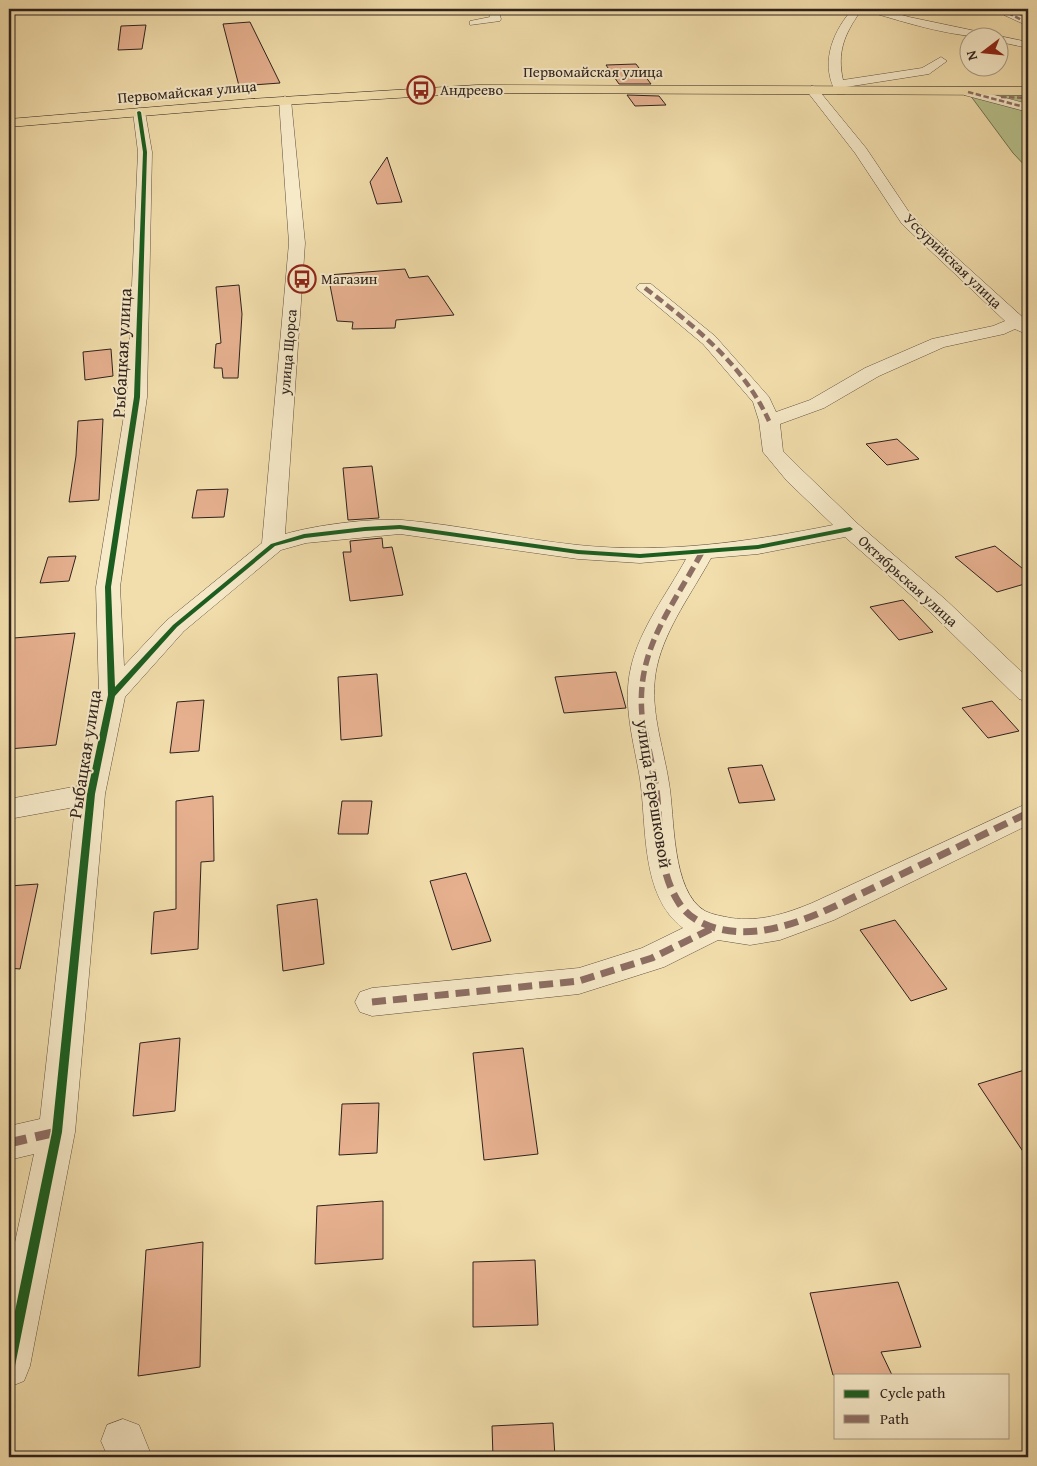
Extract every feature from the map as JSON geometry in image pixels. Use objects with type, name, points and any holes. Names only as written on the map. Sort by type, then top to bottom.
[{"type":"main road","name":"Первомайская улица","points":[[9,123],[285,100],[532,88],[812,90],[840,88],[968,92],[1028,91]]},
{"type":"street","points":[[474,23],[496,20],[493,9]]},
{"type":"street","points":[[854,9],[855,12],[838,35],[834,57],[840,88],[925,71],[941,61]]},
{"type":"street","points":[[871,9],[907,20],[960,31]]},
{"type":"street","points":[[1008,13],[1028,23]]},
{"type":"street","points":[[1010,41],[1028,45]]},
{"type":"street","name":"Уссурийская улица","points":[[812,90],[861,151],[907,221],[1022,326]]},
{"type":"street","points":[[968,92],[1028,108]]},
{"type":"street","points":[[982,97],[1028,98]]},
{"type":"street","name":"улица Щорса","points":[[273,545],[297,243],[285,100]]},
{"type":"street","name":"Рыбацкая улица","points":[[9,1366],[56,1132],[91,794],[112,695],[108,587],[137,397],[145,152],[139,112]]},
{"type":"street","name":"Октябрьская улица","points":[[644,288],[709,340],[762,401],[769,421],[773,452],[850,529],[937,605],[1028,693]]},
{"type":"street","points":[[769,421],[817,404],[872,372],[938,343],[1022,326]]},
{"type":"street","points":[[112,695],[176,626],[273,545],[304,536],[326,532],[400,528],[578,552],[640,556],[758,547],[850,529]]},
{"type":"street","name":"улица Терешковой","points":[[702,552],[687,583],[660,626],[645,658],[640,706],[657,798],[661,858],[669,887],[690,917],[715,928],[750,932],[810,917],[1028,813]]},
{"type":"street","points":[[9,809],[91,794]]},
{"type":"street","points":[[372,1002],[579,981],[652,958],[715,928]]},
{"type":"street","points":[[9,1143],[56,1132]]},
{"type":"green space","points":[[1028,94],[1028,169],[1013,153],[970,95]]},
{"type":"building","points":[[250,22],[280,83],[239,86],[223,24]]},
{"type":"building","points":[[146,25],[142,49],[118,50],[121,26]]},
{"type":"building","points":[[636,64],[651,84],[619,84],[606,65]]},
{"type":"building","points":[[627,95],[659,96],[666,105],[635,106]]},
{"type":"building","points":[[387,157],[402,202],[377,204],[370,182]]},
{"type":"building","points":[[405,269],[409,278],[428,276],[454,315],[396,320],[395,328],[352,329],[353,322],[337,321],[328,275]]},
{"type":"building","points":[[239,285],[242,314],[238,378],[223,378],[222,368],[214,368],[216,344],[221,343],[216,287]]},
{"type":"building","points":[[111,349],[113,376],[85,380],[83,352]]},
{"type":"building","points":[[103,419],[99,500],[69,502],[76,456],[78,421]]},
{"type":"building","points":[[897,439],[919,459],[887,465],[866,444]]},
{"type":"building","points":[[372,466],[379,518],[348,520],[343,468]]},
{"type":"building","points":[[228,489],[224,517],[192,518],[197,490]]},
{"type":"building","points":[[382,538],[383,548],[392,547],[403,595],[350,601],[343,552],[351,552],[350,541]]},
{"type":"building","points":[[995,546],[1028,573],[1028,583],[997,592],[955,557]]},
{"type":"building","points":[[76,556],[69,581],[40,583],[48,557]]},
{"type":"building","points":[[903,600],[933,632],[899,640],[870,607]]},
{"type":"building","points":[[75,633],[56,745],[9,749],[9,660],[14,638]]},
{"type":"building","points":[[616,672],[626,708],[564,713],[555,677]]},
{"type":"building","points":[[377,674],[382,736],[341,740],[338,677]]},
{"type":"building","points":[[204,700],[199,751],[170,753],[177,702]]},
{"type":"building","points":[[992,701],[1019,731],[988,738],[962,708]]},
{"type":"building","points":[[762,765],[775,800],[739,803],[728,768]]},
{"type":"building","points":[[213,796],[214,861],[201,862],[198,949],[151,954],[154,912],[176,909],[176,801]]},
{"type":"building","points":[[342,801],[372,801],[368,834],[338,834]]},
{"type":"building","points":[[466,873],[491,941],[452,950],[430,881]]},
{"type":"building","points":[[38,884],[20,969],[9,968],[9,886]]},
{"type":"building","points":[[317,899],[324,964],[283,971],[277,905]]},
{"type":"building","points":[[895,920],[947,989],[911,1001],[860,930]]},
{"type":"building","points":[[180,1038],[175,1111],[133,1116],[140,1043]]},
{"type":"building","points":[[523,1048],[538,1154],[484,1160],[473,1053]]},
{"type":"building","points":[[1028,1069],[1028,1159],[978,1084]]},
{"type":"building","points":[[379,1103],[377,1153],[339,1155],[342,1104]]},
{"type":"building","points":[[383,1201],[383,1259],[315,1264],[317,1206]]},
{"type":"building","points":[[203,1242],[200,1367],[138,1376],[146,1250]]},
{"type":"building","points":[[535,1260],[538,1325],[473,1327],[473,1262]]},
{"type":"building","points":[[898,1282],[921,1347],[881,1352],[892,1374],[833,1375],[810,1293]]},
{"type":"building","points":[[553,1423],[555,1457],[493,1457],[492,1426]]},
{"type":"marked path","points":[[1008,13],[1028,23]]},
{"type":"marked path","points":[[968,92],[1028,108]]},
{"type":"marked path","points":[[1001,97],[1028,98]]},
{"type":"marked path","points":[[645,288],[680,315],[733,365],[748,383],[769,421]]},
{"type":"marked path","points":[[702,552],[651,646],[644,666],[641,687],[642,720],[656,790],[663,862],[672,890],[689,916],[700,923],[718,928],[750,932],[794,923],[1028,813]]},
{"type":"marked path","points":[[372,1002],[579,981],[652,958],[715,927]]},
{"type":"marked path","points":[[9,1143],[57,1132]]},
{"type":"cycle path","points":[[9,1366],[57,1132],[91,794],[112,695],[108,587],[137,397],[145,152],[139,112]]},
{"type":"cycle path","points":[[112,695],[175,626],[273,545],[304,536],[400,527],[578,552],[640,556],[758,547],[850,529]]},
{"type":"place","name":"Андреево","points":[[421,90]]},
{"type":"place","name":"Магазин","points":[[302,279]]}]
